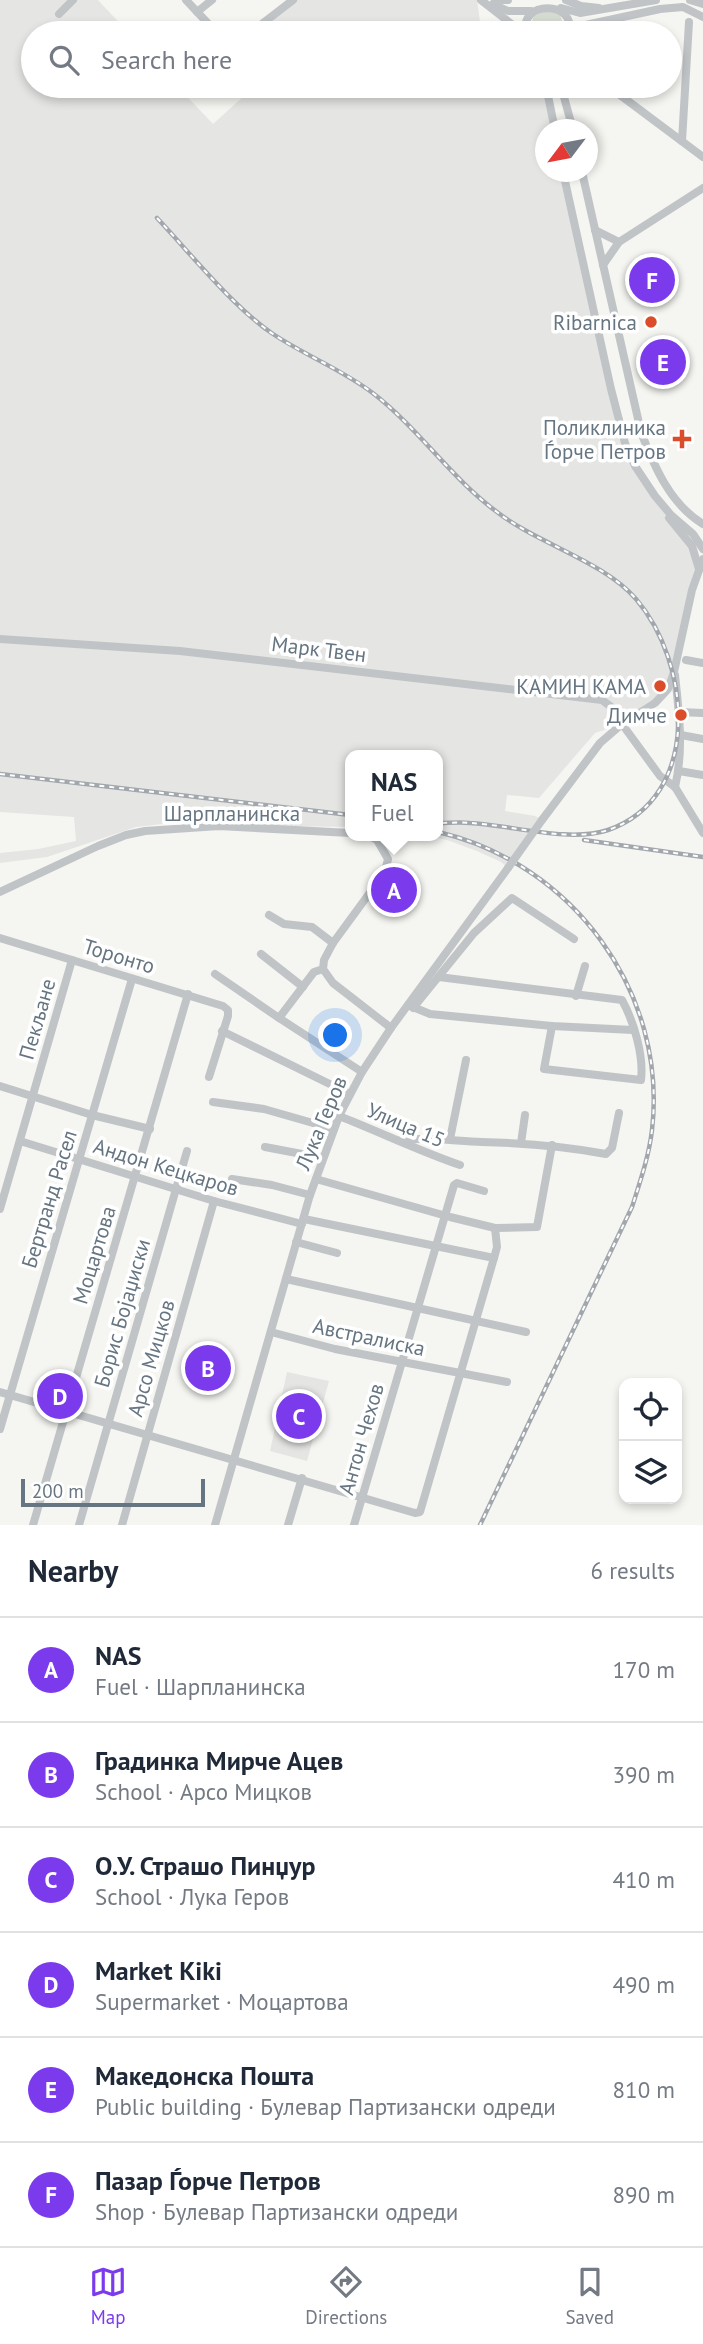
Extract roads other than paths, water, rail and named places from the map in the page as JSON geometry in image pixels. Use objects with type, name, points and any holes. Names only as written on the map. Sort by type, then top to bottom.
[{"type":"street","points":[[59,14],[73,0]]},
{"type":"street","points":[[186,0],[206,21]]},
{"type":"street","points":[[197,12],[212,0]]},
{"type":"street","points":[[481,0],[508,21]]},
{"type":"street","points":[[486,0],[505,10],[558,3],[613,9],[656,0]]},
{"type":"street","points":[[497,0],[508,0]]},
{"type":"street","points":[[690,0],[703,4]]},
{"type":"street","points":[[265,21],[289,1]]},
{"type":"street","points":[[558,3],[569,21]]},
{"type":"street","points":[[609,21],[660,9],[683,7],[703,17]]},
{"type":"street","points":[[681,141],[689,23]]},
{"type":"street","points":[[549,98],[553,119]]},
{"type":"street","points":[[566,98],[571,119]]},
{"type":"street","points":[[624,98],[703,157]]},
{"type":"street","points":[[566,182],[620,427],[635,466],[670,521],[692,546],[699,569]]},
{"type":"street","points":[[584,182],[640,432],[670,491],[688,513],[703,524]]},
{"type":"street","points":[[603,265],[619,242],[703,188]]},
{"type":"street","points":[[595,230],[619,242]]},
{"type":"street","points":[[662,506],[693,534],[703,549]]},
{"type":"street","name":"Лука Геров","points":[[215,1525],[310,1195],[339,1116],[350,1094],[391,1028],[410,1007],[600,743],[621,724],[655,704],[670,683],[690,599],[703,559]]},
{"type":"street","name":"Лука Геров","points":[[690,599],[703,579]]},
{"type":"street","name":"Марк Твен","points":[[0,639],[180,651],[603,700],[614,709],[621,724]]},
{"type":"street","points":[[686,660],[703,663]]},
{"type":"street","points":[[674,672],[681,735],[679,771],[675,787]]},
{"type":"street","points":[[679,712],[703,713]]},
{"type":"street","points":[[621,724],[660,776],[675,787],[703,833]]},
{"type":"street","points":[[681,735],[703,739]]},
{"type":"street","points":[[679,771],[703,775]]},
{"type":"street","name":"Шарпланинска","points":[[1,890],[107,842],[145,831],[219,826],[345,833]]},
{"type":"street","points":[[378,841],[388,859],[385,872],[333,943],[324,960],[324,969],[333,983],[391,1028]]},
{"type":"street","points":[[574,939],[512,898],[474,933],[439,977],[410,1007],[430,1014],[552,1026],[633,1030]]},
{"type":"street","points":[[269,915],[284,924],[312,927],[333,943]]},
{"type":"street","name":"Торонто","points":[[0,938],[223,1006],[228,1010],[229,1016],[222,1031]]},
{"type":"street","points":[[261,954],[303,987]]},
{"type":"street","name":"Пекљане","points":[[0,1209],[72,960]]},
{"type":"street","points":[[576,996],[585,966]]},
{"type":"street","points":[[279,1018],[314,972],[324,969]]},
{"type":"street","points":[[215,974],[362,1072]]},
{"type":"street","points":[[439,977],[622,1000],[641,1062],[641,1080],[544,1069],[552,1026]]},
{"type":"street","name":"Бертранд Расел","points":[[0,1429],[132,979]]},
{"type":"street","name":"Моцартова","points":[[33,1525],[188,995]]},
{"type":"street","points":[[208,1077],[222,1031],[350,1094]]},
{"type":"street","points":[[450,1139],[466,1060]]},
{"type":"street","points":[[0,1086],[92,1115],[150,1129]]},
{"type":"street","points":[[213,1102],[264,1109],[334,1129]]},
{"type":"street","points":[[401,1140],[424,1138],[521,1143],[609,1153],[619,1113]]},
{"type":"street","points":[[521,1143],[525,1115]]},
{"type":"street","name":"Улица 15","points":[[339,1116],[401,1140],[424,1153],[460,1165]]},
{"type":"street","name":"Андон Кецкаров","points":[[20,1141],[214,1201],[494,1258]]},
{"type":"street","points":[[316,1179],[495,1228],[537,1227],[552,1145]]},
{"type":"street","points":[[265,1147],[323,1158]]},
{"type":"street","name":"Борис Бојаџиски","points":[[79,1525],[187,1151]]},
{"type":"street","points":[[232,1179],[272,1185],[310,1195]]},
{"type":"street","name":"Антон Чехов","points":[[354,1525],[454,1185],[457,1183],[484,1191]]},
{"type":"street","name":"Арсо Мицков","points":[[122,1525],[214,1201]]},
{"type":"street","points":[[0,1392],[234,1458],[415,1513],[422,1510],[477,1321],[497,1247],[495,1228]]},
{"type":"street","points":[[296,1242],[337,1253]]},
{"type":"street","points":[[286,1279],[526,1332]]},
{"type":"street","name":"Австралиска","points":[[271,1332],[335,1349],[507,1382]]},
{"type":"street","points":[[288,1525],[302,1478]]},
{"type":"railway","points":[[157,218],[228,295],[258,323],[374,394],[406,422],[480,499],[531,534],[606,574],[636,599],[654,626],[668,657],[676,692],[678,726],[673,759],[660,789],[639,813],[608,830],[576,835],[486,824],[443,823]]},
{"type":"railway","points":[[0,774],[345,814]]},
{"type":"railway","points":[[443,834],[486,848],[530,872],[569,904],[601,941],[627,983],[644,1030],[653,1079],[651,1140],[632,1207],[480,1525]]},
{"type":"railway","points":[[584,840],[703,857]]},
{"type":"place","name":"Пазар Ѓорче Петров","points":[[652,280]]},
{"type":"place","name":"Ribarnica","points":[[651,322]]},
{"type":"place","name":"Македонска Пошта","points":[[663,362]]},
{"type":"place","name":"Поликлиника Ѓорче Петров","points":[[682,439]]},
{"type":"place","name":"КАМИН КАМА","points":[[660,686]]},
{"type":"place","name":"Димче","points":[[681,715]]},
{"type":"place","name":"NAS","points":[[394,890]]},
{"type":"place","name":"Градинка Мирче Ацев","points":[[208,1368]]},
{"type":"place","name":"Market Kiki","points":[[60,1396]]},
{"type":"place","name":"О.У. Страшо Пинџур","points":[[299,1416]]}]
